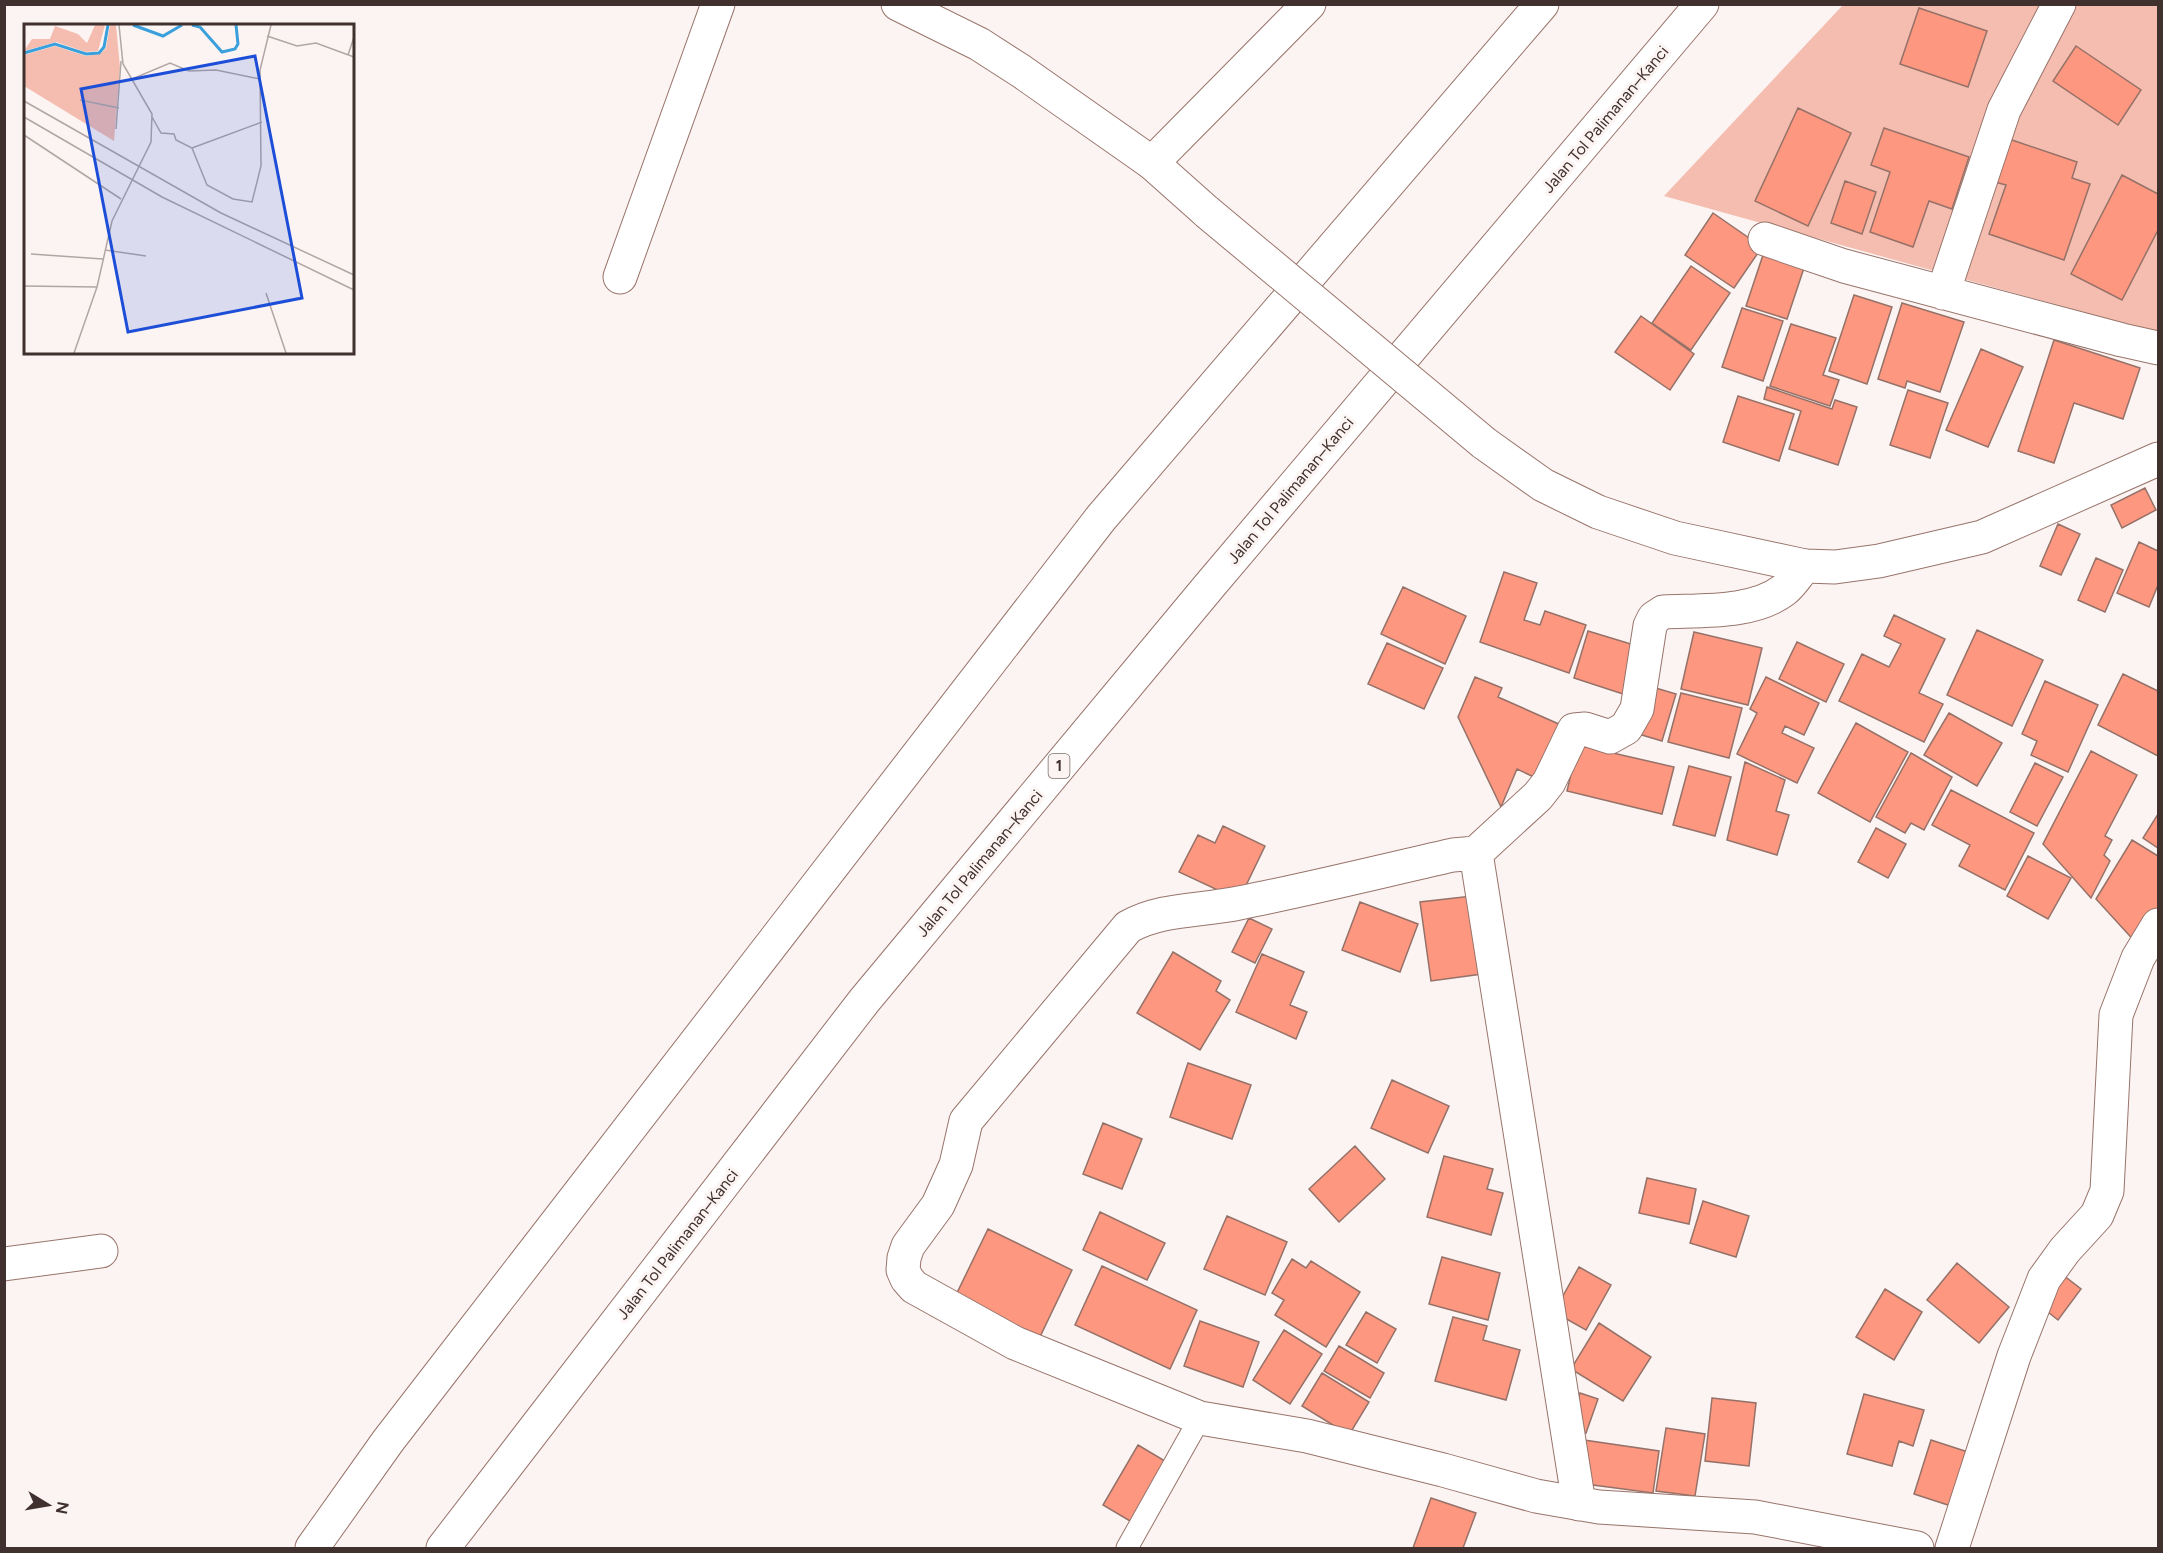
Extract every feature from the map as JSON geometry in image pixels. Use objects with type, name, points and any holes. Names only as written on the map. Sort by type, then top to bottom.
[{"type":"main road","points":[[620,277],[718,4]]},
{"type":"main road","points":[[898,4],[979,44],[1152,163],[1207,212],[1484,443],[1543,485],[1598,512],[1676,538],[1805,566],[1835,567],[1879,561],[1982,537],[2158,459]]},
{"type":"main road","points":[[1152,163],[1309,4]]},
{"type":"main road","points":[[312,1548],[388,1441],[1101,518],[1542,4]]},
{"type":"main road","name":"Jalan Tol Palimanan–Kanci","points":[[442,1548],[864,1001],[1211,584],[1702,4]]},
{"type":"main road","points":[[1943,293],[2004,110],[2059,4]]},
{"type":"main road","points":[[1765,239],[1844,266],[2158,348]]},
{"type":"main road","points":[[1805,566],[1785,590],[1764,602],[1730,608],[1663,612],[1654,618],[1650,626],[1637,709],[1626,728],[1610,737],[1585,729],[1574,730],[1549,782],[1538,796],[1476,853],[1453,855],[1236,904],[1157,915],[1142,919],[1128,927],[966,1121],[962,1144],[952,1175],[938,1205],[908,1246],[904,1264],[907,1279],[914,1287],[1015,1343],[1200,1418],[1307,1436],[1536,1496],[1579,1504],[1755,1517],[1917,1548]]},
{"type":"main road","points":[[1476,853],[1579,1504]]},
{"type":"main road","points":[[1952,1548],[2014,1356],[2044,1279],[2065,1250],[2097,1215],[2107,1191],[2116,1015],[2138,958],[2158,925]]},
{"type":"main road","points":[[4,1264],[101,1251]]},
{"type":"lane","points":[[1127,1548],[1200,1418]]},
{"type":"shaded area","points":[[1843,5],[2158,5],[2158,333],[1664,196]]},
{"type":"building","points":[[1919,8],[1987,31],[1968,87],[1900,64]]},
{"type":"building","points":[[2076,46],[2141,90],[2118,125],[2053,81]]},
{"type":"building","points":[[1798,108],[1851,133],[1808,226],[1755,201]]},
{"type":"building","points":[[1884,128],[1969,157],[1952,209],[1929,201],[1913,247],[1870,232],[1890,172],[1871,165]]},
{"type":"building","points":[[2006,138],[2077,162],[2072,178],[2090,184],[2064,260],[1989,234],[2006,185],[1991,181]]},
{"type":"building","points":[[2122,175],[2158,194],[2158,230],[2122,300],[2071,274]]},
{"type":"building","points":[[1845,181],[1876,192],[1862,234],[1831,223]]},
{"type":"building","points":[[1713,213],[1762,247],[1734,288],[1685,255]]},
{"type":"building","points":[[1763,255],[1804,268],[1787,319],[1746,306]]},
{"type":"building","points":[[1691,266],[1730,293],[1691,350],[1652,323]]},
{"type":"building","points":[[1854,295],[1892,307],[1867,384],[1829,371]]},
{"type":"building","points":[[1902,303],[1964,322],[1940,392],[1907,381],[1905,388],[1878,379]]},
{"type":"building","points":[[1742,308],[1783,321],[1763,381],[1722,367]]},
{"type":"building","points":[[1641,316],[1694,354],[1670,390],[1615,352]]},
{"type":"building","points":[[1791,324],[1836,338],[1823,375],[1839,380],[1830,406],[1770,386]]},
{"type":"building","points":[[2054,340],[2140,368],[2123,419],[2074,403],[2054,463],[2018,451]]},
{"type":"building","points":[[1981,349],[2023,367],[1988,447],[1946,430]]},
{"type":"building","points":[[1767,387],[1832,409],[1835,400],[1857,407],[1838,465],[1789,449],[1801,411],[1764,399]]},
{"type":"building","points":[[1908,390],[1948,403],[1930,458],[1890,445]]},
{"type":"building","points":[[1738,396],[1794,414],[1779,461],[1723,442]]},
{"type":"building","points":[[2145,488],[2156,510],[2122,528],[2111,505]]},
{"type":"building","points":[[2058,524],[2080,534],[2061,575],[2040,566]]},
{"type":"building","points":[[2139,542],[2158,551],[2158,585],[2149,607],[2117,593]]},
{"type":"building","points":[[2096,558],[2123,570],[2105,612],[2078,600]]},
{"type":"building","points":[[1504,572],[1537,583],[1524,620],[1540,625],[1545,611],[1586,625],[1569,673],[1480,642]]},
{"type":"building","points":[[1403,587],[1466,616],[1445,664],[1381,634]]},
{"type":"building","points":[[1894,615],[1945,639],[1919,693],[1943,704],[1924,742],[1839,701],[1862,654],[1889,667],[1901,644],[1884,636]]},
{"type":"building","points":[[1977,630],[2043,660],[2012,726],[1947,695]]},
{"type":"building","points":[[1588,631],[1631,644],[1623,694],[1574,678]]},
{"type":"building","points":[[1694,632],[1762,648],[1748,705],[1681,689]]},
{"type":"building","points":[[1797,642],[1844,664],[1826,702],[1779,679]]},
{"type":"building","points":[[1387,643],[1443,668],[1424,709],[1368,684]]},
{"type":"building","points":[[2123,674],[2158,691],[2158,756],[2098,725]]},
{"type":"building","points":[[1475,677],[1502,688],[1498,697],[1561,725],[1538,779],[1517,769],[1501,807],[1458,717]]},
{"type":"building","points":[[1766,677],[1819,703],[1804,735],[1785,726],[1782,733],[1814,748],[1797,783],[1737,754],[1757,713],[1750,709]]},
{"type":"building","points":[[2045,681],[2098,705],[2068,772],[2031,755],[2037,741],[2022,734]]},
{"type":"building","points":[[1649,686],[1676,694],[1662,741],[1635,733]]},
{"type":"building","points":[[1681,693],[1742,708],[1729,758],[1668,742]]},
{"type":"building","points":[[1949,713],[2002,743],[1977,786],[1924,755]]},
{"type":"building","points":[[1856,723],[1908,752],[1870,822],[1818,793]]},
{"type":"building","points":[[1578,745],[1674,767],[1662,814],[1567,791]]},
{"type":"building","points":[[2091,751],[2137,775],[2105,836],[2112,840],[2104,855],[2110,861],[2091,898],[2043,844]]},
{"type":"building","points":[[1911,753],[1952,777],[1924,830],[1911,823],[1905,833],[1876,817]]},
{"type":"building","points":[[1745,762],[1785,780],[1776,811],[1789,815],[1777,855],[1727,840]]},
{"type":"building","points":[[2035,763],[2063,777],[2037,826],[2010,812]]},
{"type":"building","points":[[1689,766],[1731,777],[1715,836],[1673,825]]},
{"type":"building","points":[[1951,790],[2034,833],[2005,890],[1959,866],[1970,845],[1932,825]]},
{"type":"building","points":[[2158,814],[2158,848],[2143,838]]},
{"type":"building","points":[[1223,826],[1265,846],[1239,900],[1179,872],[1198,835],[1215,843]]},
{"type":"building","points":[[1876,828],[1906,844],[1888,878],[1858,862]]},
{"type":"building","points":[[2132,840],[2158,856],[2158,913],[2139,946],[2096,899]]},
{"type":"building","points":[[2028,856],[2071,878],[2048,919],[2007,896]]},
{"type":"building","points":[[1472,896],[1482,974],[1431,981],[1420,902]]},
{"type":"building","points":[[1360,902],[1418,924],[1400,972],[1342,950]]},
{"type":"building","points":[[1249,918],[1272,929],[1255,963],[1232,952]]},
{"type":"building","points":[[1173,952],[1221,981],[1216,991],[1230,1000],[1200,1050],[1137,1013]]},
{"type":"building","points":[[1262,954],[1304,972],[1290,1005],[1307,1012],[1296,1039],[1236,1012]]},
{"type":"building","points":[[1188,1063],[1251,1085],[1232,1139],[1170,1117]]},
{"type":"building","points":[[1392,1080],[1449,1106],[1428,1153],[1371,1128]]},
{"type":"building","points":[[1103,1123],[1142,1139],[1122,1189],[1083,1174]]},
{"type":"building","points":[[1355,1146],[1385,1179],[1339,1222],[1309,1189]]},
{"type":"building","points":[[1444,1156],[1493,1169],[1487,1189],[1503,1193],[1491,1235],[1427,1217]]},
{"type":"building","points":[[1647,1178],[1696,1189],[1689,1224],[1639,1213]]},
{"type":"building","points":[[1703,1201],[1749,1216],[1736,1257],[1690,1243]]},
{"type":"building","points":[[1100,1212],[1165,1243],[1147,1280],[1083,1250]]},
{"type":"building","points":[[1227,1216],[1287,1242],[1265,1295],[1204,1269]]},
{"type":"building","points":[[988,1229],[1072,1270],[1038,1341],[954,1299]]},
{"type":"building","points":[[1442,1257],[1500,1273],[1488,1320],[1429,1304]]},
{"type":"building","points":[[1292,1259],[1306,1268],[1311,1261],[1360,1292],[1326,1347],[1275,1315],[1284,1300],[1272,1293]]},
{"type":"building","points":[[1957,1263],[2009,1307],[1979,1343],[1927,1300]]},
{"type":"building","points":[[1102,1266],[1197,1310],[1170,1369],[1075,1325]]},
{"type":"building","points":[[1579,1267],[1611,1285],[1586,1330],[1554,1312]]},
{"type":"building","points":[[2063,1275],[2081,1289],[2058,1320],[2039,1305]]},
{"type":"building","points":[[1885,1289],[1922,1312],[1894,1360],[1856,1337]]},
{"type":"building","points":[[1366,1312],[1396,1329],[1377,1363],[1346,1345]]},
{"type":"building","points":[[1453,1317],[1487,1326],[1483,1340],[1520,1350],[1506,1400],[1435,1381]]},
{"type":"building","points":[[1200,1321],[1259,1342],[1243,1387],[1184,1366]]},
{"type":"building","points":[[1599,1323],[1651,1357],[1623,1401],[1571,1369]]},
{"type":"building","points":[[1284,1330],[1322,1354],[1290,1404],[1253,1380]]},
{"type":"building","points":[[1339,1346],[1384,1373],[1370,1398],[1324,1371]]},
{"type":"building","points":[[1322,1373],[1369,1402],[1349,1435],[1302,1406]]},
{"type":"building","points":[[1580,1393],[1598,1399],[1586,1433],[1569,1427]]},
{"type":"building","points":[[1864,1394],[1924,1410],[1913,1446],[1899,1441],[1892,1466],[1847,1454]]},
{"type":"building","points":[[1712,1398],[1756,1403],[1749,1466],[1705,1461]]},
{"type":"building","points":[[1666,1428],[1705,1434],[1695,1496],[1656,1491]]},
{"type":"building","points":[[1584,1440],[1659,1451],[1653,1493],[1578,1483]]},
{"type":"building","points":[[1931,1440],[1968,1452],[1951,1506],[1914,1494]]},
{"type":"building","points":[[1138,1445],[1170,1464],[1135,1524],[1103,1505]]},
{"type":"building","points":[[1431,1498],[1476,1513],[1463,1548],[1413,1548]]}]
